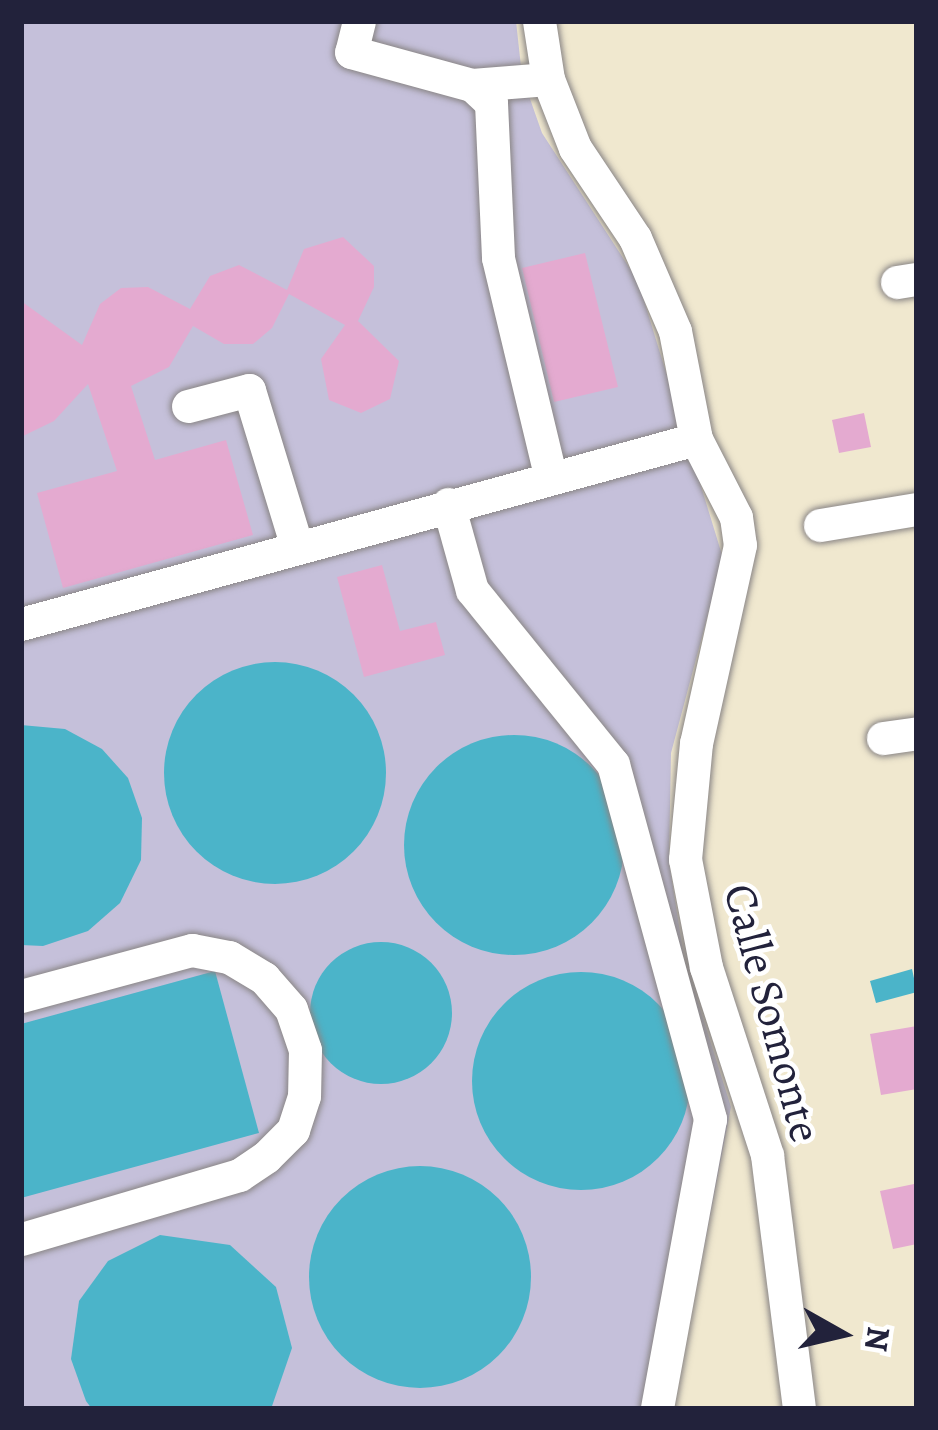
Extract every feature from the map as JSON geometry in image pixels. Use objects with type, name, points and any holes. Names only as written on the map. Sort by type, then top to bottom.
[{"type":"street","points":[[359,21],[351,52],[472,85],[548,79]]},
{"type":"street","name":"Calle Somonte","points":[[539,21],[548,79],[574,148],[635,238],[675,331],[695,439],[736,517],[740,545],[696,743],[685,859],[706,967],[766,1155],[799,1409]]},
{"type":"street","points":[[472,85],[497,120],[498,258],[550,476]]},
{"type":"street","points":[[188,406],[249,391],[296,544]]},
{"type":"street","points":[[21,624],[296,544],[695,439]]},
{"type":"street","points":[[448,505],[472,590],[614,764],[710,1119],[657,1409]]},
{"type":"street","points":[[820,525],[917,509]]},
{"type":"street","points":[[883,738],[917,733]]},
{"type":"street","points":[[21,996],[192,950],[230,957],[264,978],[290,1010],[305,1051],[293,1130],[252,1166],[21,1238]]},
{"type":"shaded area","points":[[21,21],[516,21],[522,76],[542,133],[638,281],[723,558],[671,753],[669,862],[684,958],[731,1107],[673,1409],[21,1409]]},
{"type":"water","points":[[275,662],[317,671],[353,695],[377,731],[386,773],[377,815],[353,851],[317,875],[275,884],[233,875],[197,851],[173,815],[164,773],[173,731],[197,695],[233,671]]},
{"type":"water","points":[[21,725],[65,729],[102,749],[128,778],[142,818],[141,860],[120,903],[88,931],[43,946],[21,945]]},
{"type":"water","points":[[514,735],[556,743],[592,767],[616,803],[624,845],[616,887],[592,923],[556,947],[514,955],[472,947],[436,923],[412,887],[404,845],[412,803],[436,767],[472,743]]},
{"type":"water","points":[[381,942],[408,947],[431,963],[447,986],[452,1013],[447,1040],[431,1063],[408,1079],[381,1084],[354,1079],[331,1063],[315,1040],[310,1013],[315,986],[331,963],[354,947]]},
{"type":"water","points":[[912,969],[917,992],[876,1003],[870,981]]},
{"type":"water","points":[[215,971],[259,1133],[21,1198],[21,1024]]},
{"type":"water","points":[[581,972],[623,980],[658,1004],[682,1039],[690,1081],[682,1123],[658,1158],[623,1182],[581,1190],[539,1182],[504,1158],[480,1123],[472,1081],[480,1039],[504,1004],[539,980]]},
{"type":"water","points":[[420,1166],[462,1175],[498,1199],[522,1235],[531,1277],[522,1319],[498,1355],[462,1379],[420,1388],[378,1379],[342,1355],[318,1319],[309,1277],[318,1235],[342,1199],[378,1175]]},
{"type":"water","points":[[160,1235],[230,1245],[276,1287],[292,1348],[271,1409],[92,1409],[86,1401],[71,1359],[79,1301],[108,1261]]},
{"type":"building","points":[[343,237],[374,266],[374,287],[358,321],[399,361],[390,399],[361,413],[329,400],[321,359],[345,325],[289,294],[272,328],[253,344],[224,344],[193,326],[169,367],[131,386],[155,460],[226,440],[253,535],[63,588],[37,493],[117,471],[88,384],[54,421],[21,437],[21,301],[82,345],[100,304],[121,288],[148,287],[190,309],[210,276],[239,265],[287,290],[304,249]]},
{"type":"building","points":[[585,253],[618,387],[554,402],[522,268]]},
{"type":"building","points":[[864,413],[871,447],[839,453],[832,420]]},
{"type":"building","points":[[382,565],[400,631],[436,622],[445,655],[364,677],[337,577]]},
{"type":"building","points":[[917,1026],[917,1089],[881,1095],[870,1034]]},
{"type":"building","points":[[914,1184],[917,1244],[893,1249],[880,1191]]}]
